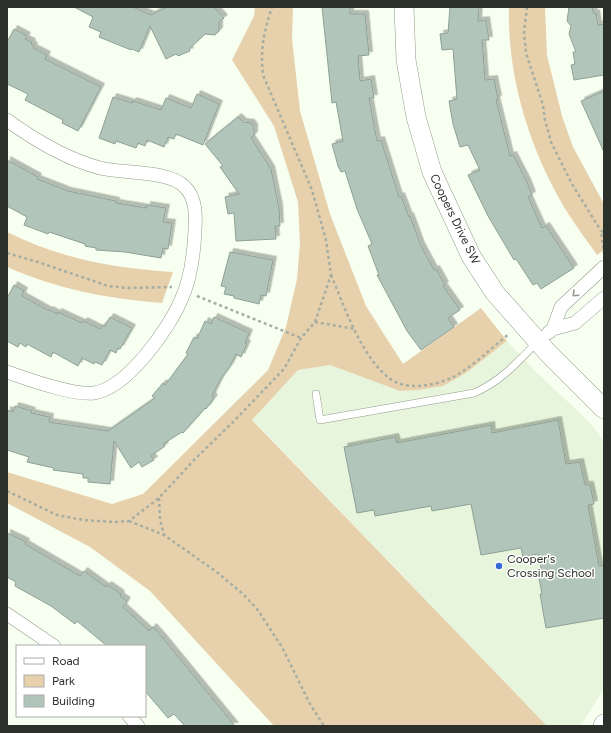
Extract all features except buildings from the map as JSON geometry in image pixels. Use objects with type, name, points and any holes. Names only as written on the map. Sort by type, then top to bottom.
[{"type":"street","name":"Coopers Drive SW","points":[[404,7],[406,60],[416,117],[432,172],[471,256],[495,293],[522,324],[604,410]]},
{"type":"street","points":[[7,120],[49,148],[71,158],[101,168],[161,176],[172,180],[185,187],[192,199],[196,214],[194,251],[181,300],[168,325],[151,348],[134,367],[117,382],[102,391],[83,393],[30,380],[7,372]]},
{"type":"street","points":[[553,329],[561,307],[604,268]]},
{"type":"street","points":[[538,341],[553,329],[575,323],[604,298]]},
{"type":"street","points":[[7,614],[53,645]]},
{"type":"street","points":[[130,717],[138,726]]},
{"type":"lane","points":[[316,394],[320,420],[474,393],[485,389],[513,368],[538,341]]},
{"type":"path","points":[[272,7],[262,40],[261,56],[263,75],[312,190],[326,240],[331,275],[355,329],[371,358],[390,379],[399,384],[414,386],[431,385],[451,378],[467,368],[522,324]]},
{"type":"path","points":[[527,7],[524,32],[526,53],[543,105],[545,120],[551,142],[572,184],[601,231],[604,253]]},
{"type":"path","points":[[7,253],[41,262],[108,286],[127,288],[171,286],[301,338]]},
{"type":"path","points":[[129,521],[160,498],[195,459],[284,369],[301,338],[315,322],[331,275]]},
{"type":"path","points":[[315,322],[355,329]]},
{"type":"path","points":[[7,491],[57,515],[83,520],[114,522],[129,521],[164,535],[218,572],[243,594],[257,609],[282,647],[310,704],[324,726]]},
{"type":"path","points":[[160,498],[160,520],[164,535]]},
{"type":"shaded area","name":"Cooper's Crossing School","points":[[507,341],[535,371],[581,414],[596,430],[604,443],[604,689],[580,726],[547,726],[252,419],[297,370],[330,365],[400,391],[419,390],[443,386],[466,373]]},
{"type":"green space","points":[[255,7],[293,7],[292,39],[300,111],[330,214],[366,306],[403,364],[481,308],[507,341],[466,373],[443,386],[419,390],[400,391],[330,365],[298,370],[252,420],[547,726],[274,726],[150,591],[90,547],[7,503],[7,472],[112,504],[143,494],[268,370],[286,327],[297,279],[300,244],[298,202],[274,126],[232,60],[254,16]]},
{"type":"green space","points":[[509,7],[545,7],[547,55],[562,116],[573,147],[604,204],[604,250],[597,255],[555,192],[533,141],[524,115],[512,61],[509,34]]},
{"type":"green space","points":[[7,232],[47,249],[88,261],[130,268],[173,272],[162,303],[83,292],[46,282],[7,267]]},
{"type":"place","name":"Cooper's Crossing School","points":[[499,566]]}]
